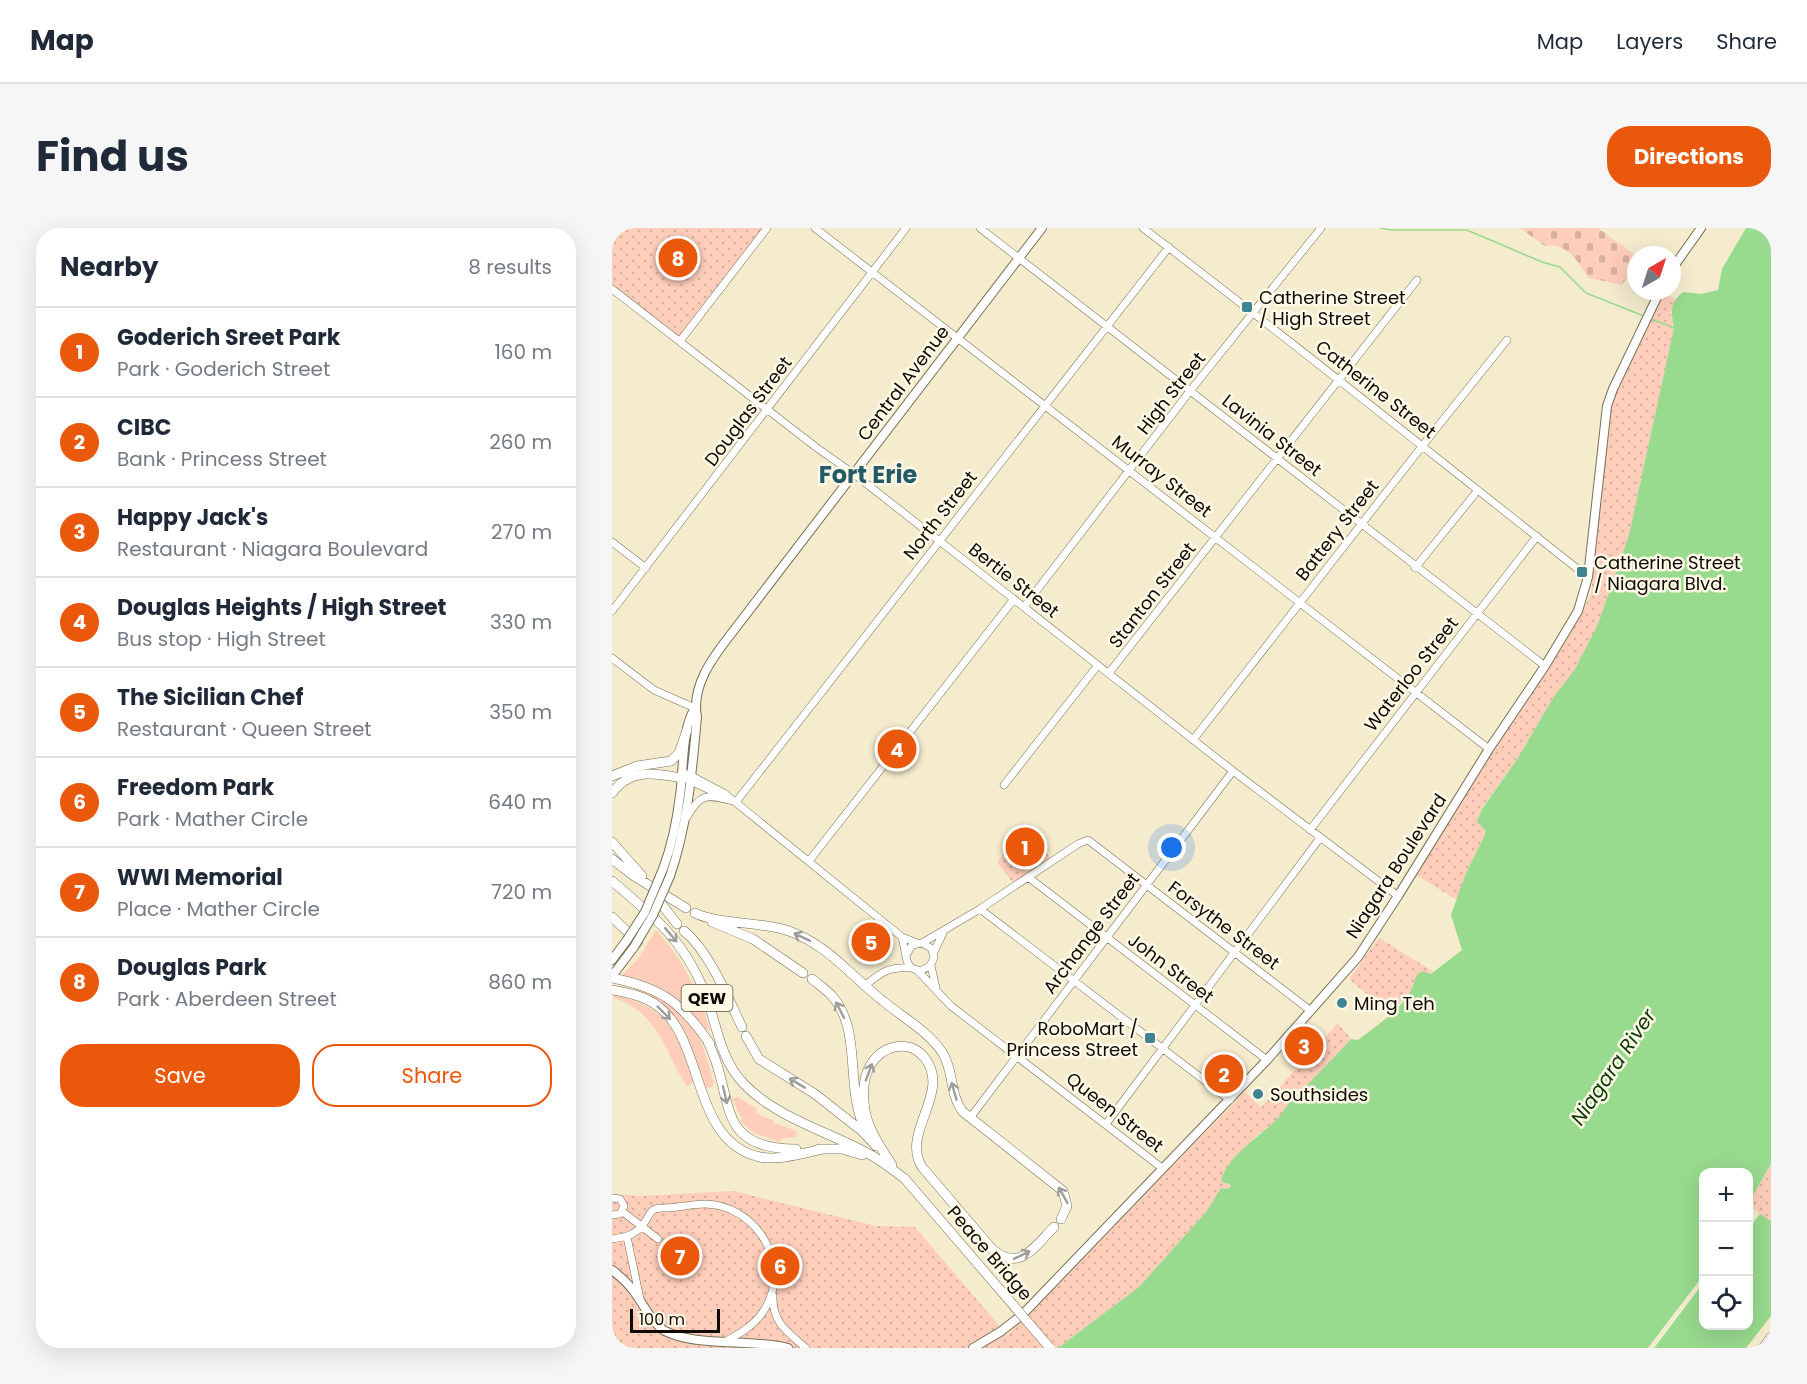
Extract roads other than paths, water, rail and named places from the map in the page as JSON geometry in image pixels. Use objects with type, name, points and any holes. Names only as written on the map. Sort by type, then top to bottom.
[{"type":"highway","points":[[612,776],[629,769],[666,763],[674,759],[679,753],[687,730]]},
{"type":"highway","points":[[646,766],[687,777]]},
{"type":"highway","points":[[612,793],[623,782],[640,774],[687,777]]},
{"type":"highway","points":[[612,842],[656,893],[677,924]]},
{"type":"highway","points":[[612,858],[656,893],[694,913],[746,935],[803,973]]},
{"type":"highway","name":"QEW","points":[[612,881],[665,927],[677,942],[704,991],[720,1044],[735,1072],[758,1095],[792,1117],[889,1165]]},
{"type":"highway","points":[[694,913],[774,927],[807,939],[830,952],[864,986],[938,1047],[948,1065],[951,1087],[956,1101],[967,1116],[1063,1191],[1067,1206],[1061,1219]]},
{"type":"highway","points":[[612,917],[631,939]]},
{"type":"highway","name":"QEW","points":[[684,931],[697,943],[723,986],[759,1059],[815,1094],[876,1145]]},
{"type":"highway","points":[[613,975],[667,997],[689,1016],[732,1077],[745,1091],[767,1107],[792,1117]]},
{"type":"highway","name":"QEW","points":[[812,979],[831,994],[844,1015],[849,1035],[856,1107],[865,1130],[889,1165]]},
{"type":"highway","points":[[612,990],[645,998],[670,1018],[680,1034],[716,1122],[724,1135],[737,1147],[751,1154],[766,1157],[823,1149]]},
{"type":"highway","points":[[707,1040],[718,1067],[730,1115],[742,1134],[770,1148],[850,1151],[889,1165]]},
{"type":"highway","points":[[889,1165],[867,1119],[864,1103],[865,1082],[870,1066],[877,1056],[886,1049],[900,1046],[920,1053],[929,1064],[933,1077],[931,1099],[916,1146],[916,1156],[922,1167],[992,1249],[1002,1256],[1015,1259],[1024,1256],[1054,1227]]},
{"type":"highway","name":"Peace Bridge","points":[[889,1165],[905,1179],[1050,1348]]},
{"type":"highway","points":[[1763,1348],[1771,1337]]},
{"type":"main road","name":"Central Avenue","points":[[612,960],[656,908],[686,819],[687,730],[706,670],[719,649],[1042,228]]},
{"type":"main road","points":[[1681,256],[1701,228]]},
{"type":"main road","name":"Niagara Boulevard","points":[[973,1348],[1000,1332],[1022,1315],[1230,1100],[1358,957],[1398,896],[1578,611],[1588,577],[1607,406],[1656,300]]},
{"type":"main road","name":"Central Avenue","points":[[667,873],[687,777],[697,717],[695,708]]},
{"type":"main road","name":"Central Avenue","points":[[613,975],[631,939]]},
{"type":"main road","points":[[612,1270],[641,1301],[654,1322],[674,1336],[697,1343],[769,1345],[788,1348]]},
{"type":"street","points":[[680,342],[767,228]]},
{"type":"street","name":"Murray Street","points":[[815,228],[1489,749]]},
{"type":"street","name":"Douglas Street","points":[[612,611],[906,228]]},
{"type":"street","name":"Lavinia Street","points":[[980,228],[1415,568],[1545,666]]},
{"type":"street","name":"Catherine Street","points":[[1143,228],[1339,379],[1588,577]]},
{"type":"street","name":"High Street","points":[[1024,607],[1190,391],[1321,228]]},
{"type":"street","name":"North Street","points":[[736,802],[1168,247]]},
{"type":"street","name":"Stanton Street","points":[[1109,673],[1417,280]]},
{"type":"street","name":"Bertie Street","points":[[612,289],[854,474],[1233,771],[1398,896]]},
{"type":"street","name":"Battery Street","points":[[1193,740],[1507,340]]},
{"type":"street","points":[[1415,568],[1478,490]]},
{"type":"street","name":"Waterloo Street","points":[[1310,830],[1537,536]]},
{"type":"street","points":[[612,542],[645,568]]},
{"type":"street","points":[[808,861],[1014,599]]},
{"type":"street","points":[[612,658],[654,690],[695,708]]},
{"type":"street","name":"Stanton Street","points":[[1004,785],[1098,665]]},
{"type":"street","name":"Archange Street","points":[[973,1114],[1233,771]]},
{"type":"street","points":[[687,777],[736,802],[902,937],[931,948],[934,952]]},
{"type":"street","points":[[686,819],[696,802],[705,796],[736,802]]},
{"type":"street","points":[[1106,1124],[1320,838]]},
{"type":"street","name":"Forsythe Street","points":[[1028,878],[1078,844],[1090,842],[1311,1011]]},
{"type":"street","points":[[864,986],[896,967],[907,955],[909,949],[943,933],[1028,878]]},
{"type":"street","name":"John Street","points":[[1028,878],[1267,1060]]},
{"type":"street","points":[[980,909],[1230,1100]]},
{"type":"street","points":[[937,990],[931,966],[934,952],[943,933]]},
{"type":"street","points":[[902,937],[908,963],[914,969]]},
{"type":"street","points":[[896,967],[922,970],[931,966]]},
{"type":"street","name":"Queen Street","points":[[914,969],[951,1006],[1162,1168]]},
{"type":"street","points":[[612,1198],[622,1201],[624,1206],[622,1212],[617,1216],[612,1215]]},
{"type":"street","points":[[612,1239],[627,1237],[642,1227],[650,1213],[658,1208],[681,1208],[704,1204],[728,1208],[748,1220],[764,1238],[773,1260],[773,1308],[777,1319],[785,1330],[806,1348]]},
{"type":"street","points":[[622,1212],[658,1239]]},
{"type":"street","points":[[627,1237],[641,1301]]},
{"type":"street","points":[[722,1343],[742,1333],[760,1317],[771,1296],[774,1284]]},
{"type":"water","name":"Niagara River","points":[[1746,228],[1771,228],[1771,1164],[1753,1195],[1753,1168],[1699,1168],[1699,1281],[1648,1348],[1058,1348],[1139,1287],[1207,1211],[1220,1189],[1230,1188],[1230,1184],[1221,1180],[1231,1162],[1278,1118],[1290,1102],[1351,1039],[1358,1040],[1395,1011],[1407,997],[1420,973],[1423,971],[1431,974],[1462,950],[1451,915],[1466,873],[1485,835],[1485,830],[1477,822],[1482,809],[1518,758],[1553,698],[1575,669],[1598,624],[1629,535],[1674,328],[1673,304],[1675,300],[1681,300],[1683,292],[1701,294],[1718,290],[1722,269]]},
{"type":"water","points":[[1760,1214],[1771,1221],[1771,1316],[1746,1348],[1654,1348],[1699,1288],[1699,1330],[1753,1330],[1753,1223]]},
{"type":"waterway","points":[[1380,228],[1467,230],[1542,262],[1560,267],[1586,293],[1644,316]]},
{"type":"waterway","points":[[1652,319],[1674,328]]},
{"type":"place","name":"Douglas Park","points":[[678,258]]},
{"type":"place","name":"Catherine Street / High Street","points":[[1247,307]]},
{"type":"place","name":"Catherine Street / Niagara Blvd.","points":[[1582,572]]},
{"type":"place","name":"Douglas Heights / High Street","points":[[897,749]]},
{"type":"place","name":"Goderich Sreet Park","points":[[1025,847]]},
{"type":"place","name":"The Sicilian Chef","points":[[871,942]]},
{"type":"place","name":"Ming Teh","points":[[1342,1003]]},
{"type":"place","name":"RoboMart / Princess Street","points":[[1150,1038]]},
{"type":"place","name":"Happy Jack's","points":[[1304,1046]]},
{"type":"place","name":"CIBC","points":[[1224,1074]]},
{"type":"place","name":"Southsides","points":[[1258,1094]]},
{"type":"place","name":"WWI Memorial","points":[[680,1256]]},
{"type":"place","name":"Freedom Park","points":[[780,1266]]},
{"type":"district","name":"Fort Erie","points":[[868,474]]}]
